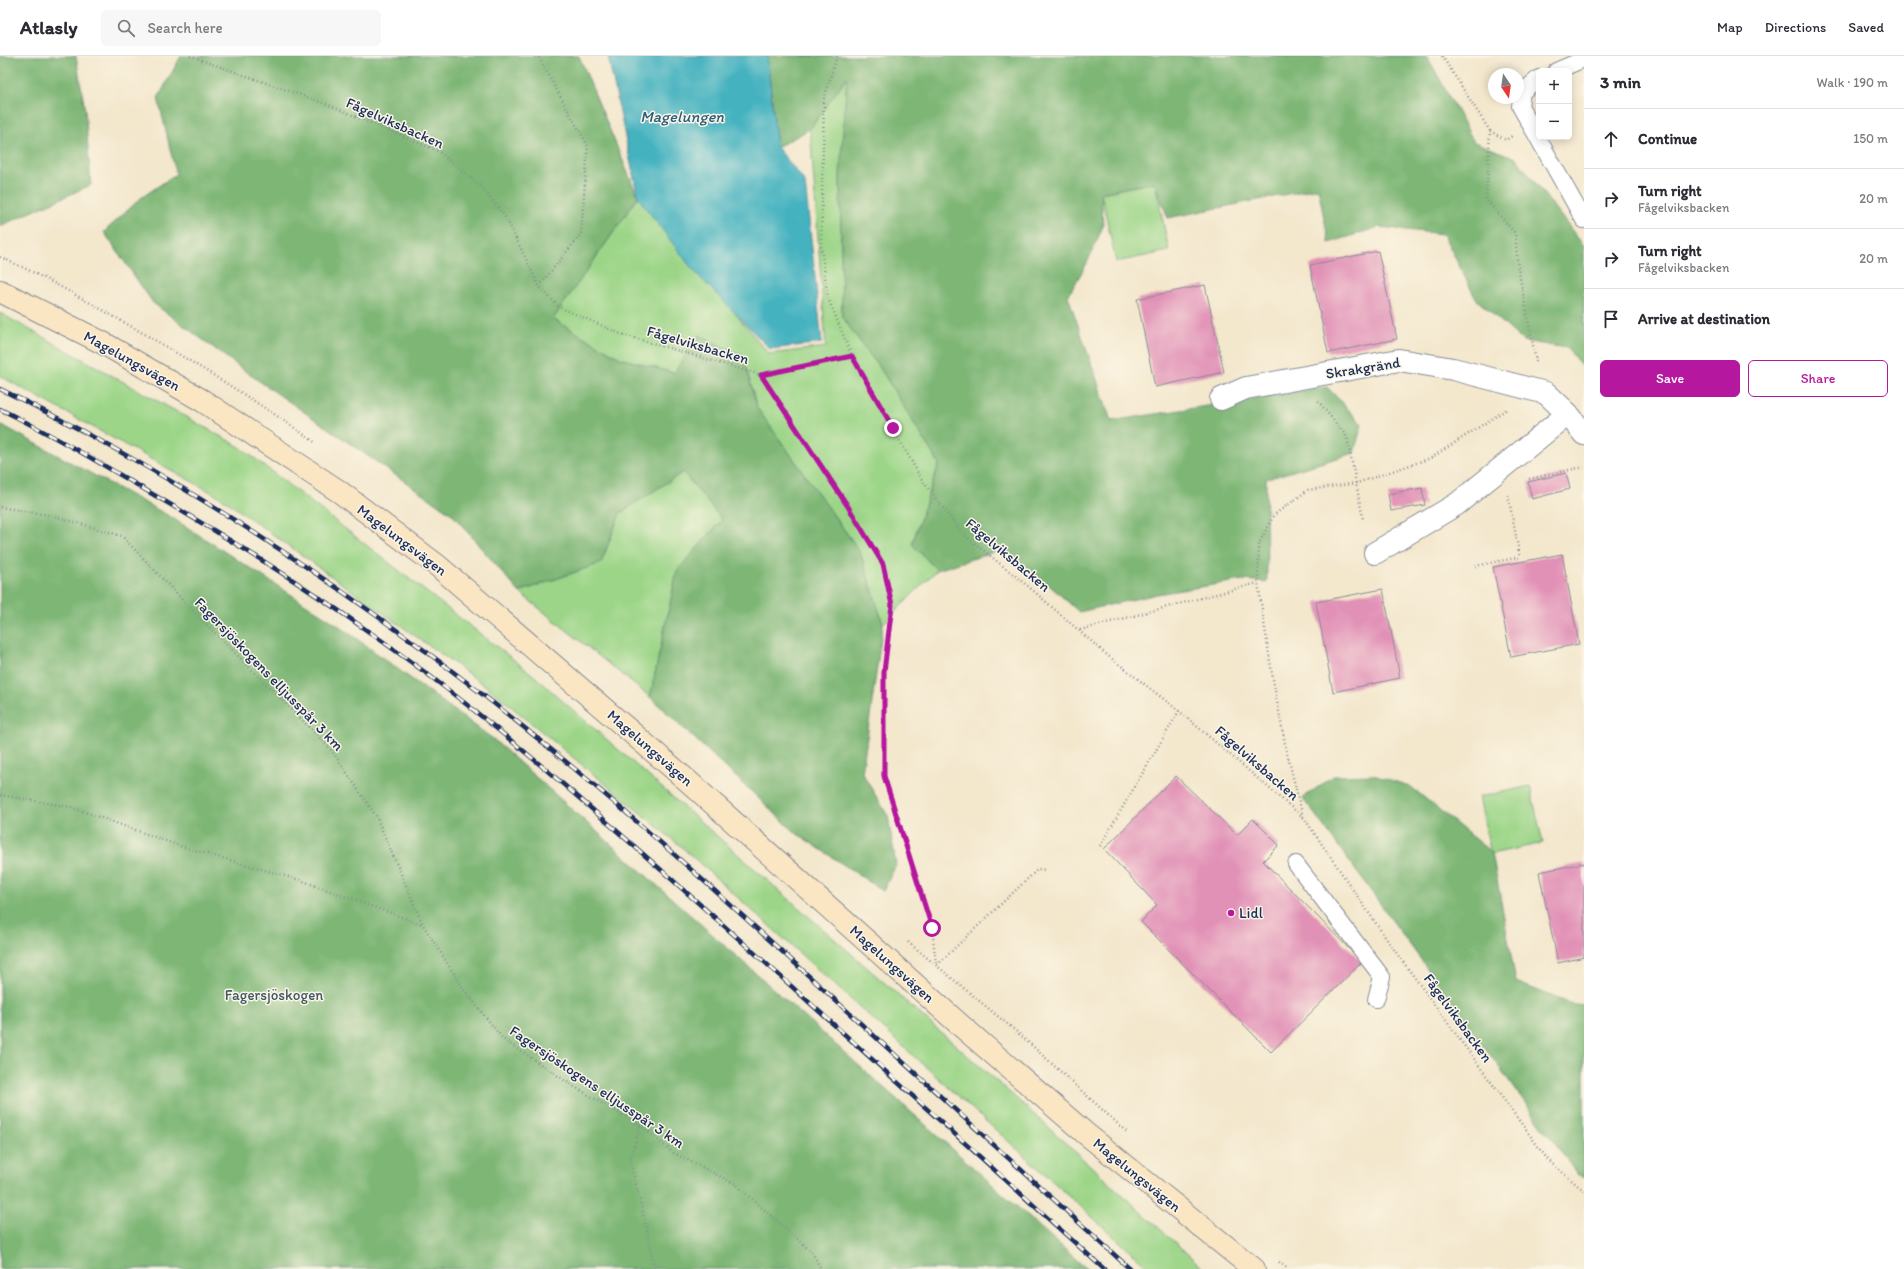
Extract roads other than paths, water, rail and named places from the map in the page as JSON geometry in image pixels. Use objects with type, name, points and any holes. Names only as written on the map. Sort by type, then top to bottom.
[{"type":"main road","name":"Magelungsvägen","points":[[0,291],[103,343],[203,401],[340,492],[438,566],[689,782],[977,1039],[1085,1133],[1254,1269]]},
{"type":"street","name":"Skrakgränd","points":[[1221,399],[1246,388],[1399,360],[1453,369],[1546,393],[1568,414],[1584,434]]},
{"type":"street","points":[[1375,553],[1457,504],[1568,414]]},
{"type":"lane","points":[[1563,68],[1584,59]]},
{"type":"lane","points":[[1536,80],[1522,92],[1520,106],[1584,220]]},
{"type":"lane","points":[[1296,864],[1382,977],[1376,999]]},
{"type":"water","name":"Magelungen","points":[[608,56],[767,56],[777,147],[805,182],[822,343],[770,349],[693,270],[642,203],[638,197]]},
{"type":"railway","points":[[0,389],[56,417],[165,477],[271,543],[374,614],[479,692],[534,735],[693,871],[1130,1269]]},
{"type":"railway","points":[[0,409],[97,461],[189,515],[293,580],[360,625],[426,673],[502,733],[649,859],[1104,1269]]},
{"type":"place","name":"Lidl","points":[[1231,913]]},
{"type":"park label","name":"Fagersjöskogen","points":[[274,995]]}]
